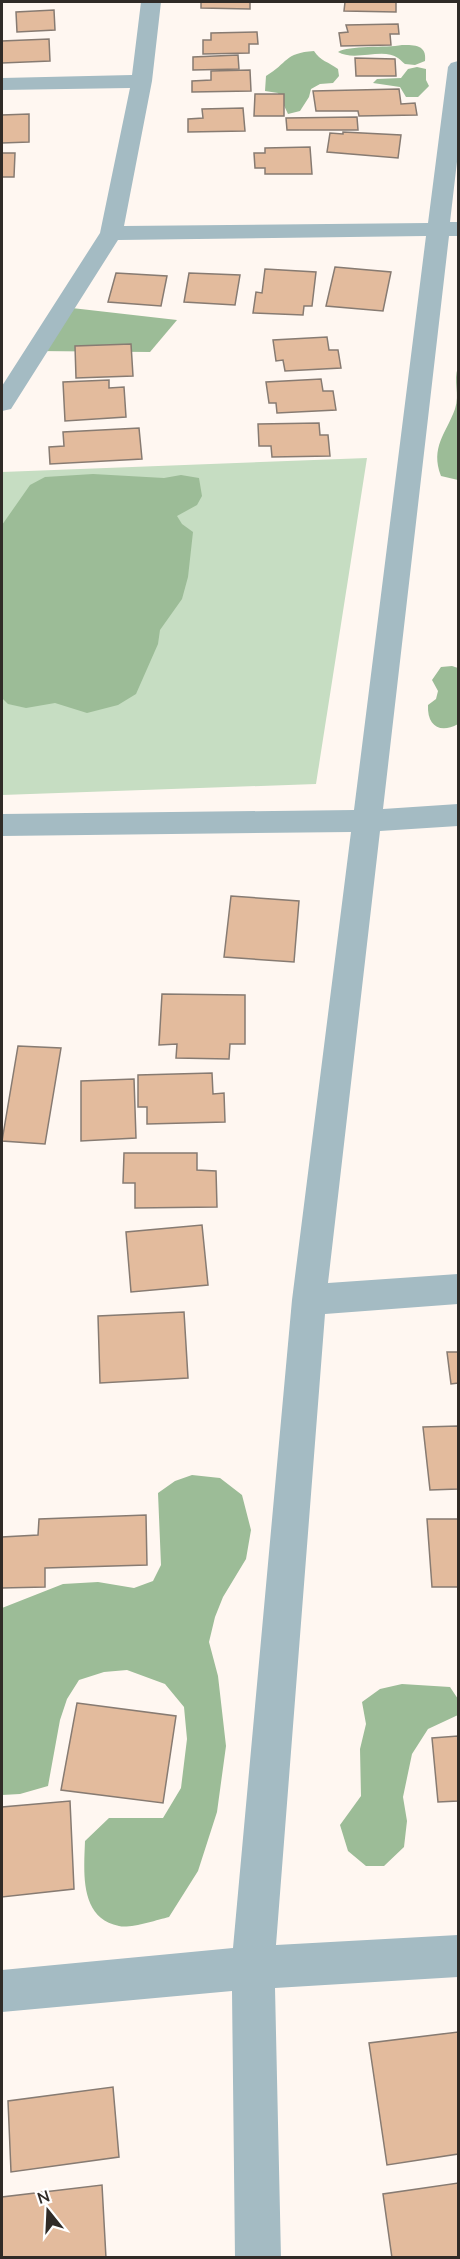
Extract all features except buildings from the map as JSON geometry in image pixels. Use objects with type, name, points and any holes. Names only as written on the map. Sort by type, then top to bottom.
[{"type":"street","points":[[2,401],[111,233],[142,81],[151,2]]},
{"type":"street","points":[[258,2258],[254,1968],[309,1299],[369,820],[449,229],[459,67]]},
{"type":"street","points":[[2,84],[142,81]]},
{"type":"street","points":[[111,233],[449,229]]},
{"type":"street","points":[[2,825],[369,820],[459,815]]},
{"type":"street","points":[[309,1299],[459,1288]]},
{"type":"street","points":[[2,1990],[254,1968],[459,1956]]},
{"type":"green space","points":[[402,45],[422,49],[425,61],[415,65],[405,64],[392,55],[352,56],[338,52],[350,48]]},
{"type":"green space","points":[[314,51],[338,69],[339,76],[333,83],[320,84],[311,89],[300,111],[288,114],[278,93],[265,91],[266,76],[291,56]]},
{"type":"green space","points":[[417,67],[426,69],[426,80],[429,86],[418,97],[406,97],[400,87],[373,83],[377,79],[401,78],[408,69]]},
{"type":"green space","points":[[63,307],[177,320],[150,352],[35,351]]},
{"type":"green space","points":[[458,367],[458,480],[441,476],[437,457],[440,441],[455,409]]},
{"type":"green space","points":[[367,458],[316,784],[2,795],[2,472]]},
{"type":"green space","points":[[93,474],[164,478],[181,475],[199,478],[202,496],[197,505],[177,516],[182,524],[193,532],[188,577],[182,599],[160,630],[158,644],[136,694],[118,705],[87,713],[55,703],[26,708],[8,704],[2,698],[2,525],[30,485],[45,477]]},
{"type":"green space","points":[[441,667],[458,668],[458,724],[440,728],[432,723],[428,712],[428,705],[436,699],[438,691],[432,680]]},
{"type":"green space","points":[[192,1475],[220,1478],[242,1495],[251,1530],[246,1559],[223,1597],[209,1642],[218,1676],[226,1746],[217,1812],[198,1871],[169,1917],[124,1927],[106,1921],[90,1904],[85,1879],[85,1841],[109,1818],[163,1818],[181,1788],[187,1739],[184,1707],[165,1684],[127,1670],[104,1672],[79,1680],[67,1699],[60,1720],[48,1786],[20,1794],[2,1795],[2,1608],[63,1584],[98,1582],[134,1588],[153,1581],[161,1565],[158,1493],[175,1481]]},
{"type":"green space","points":[[402,1684],[450,1687],[458,1699],[458,1715],[428,1729],[412,1754],[403,1797],[407,1821],[404,1847],[384,1866],[366,1866],[348,1851],[340,1825],[361,1796],[360,1749],[366,1724],[362,1702],[380,1689]]}]
